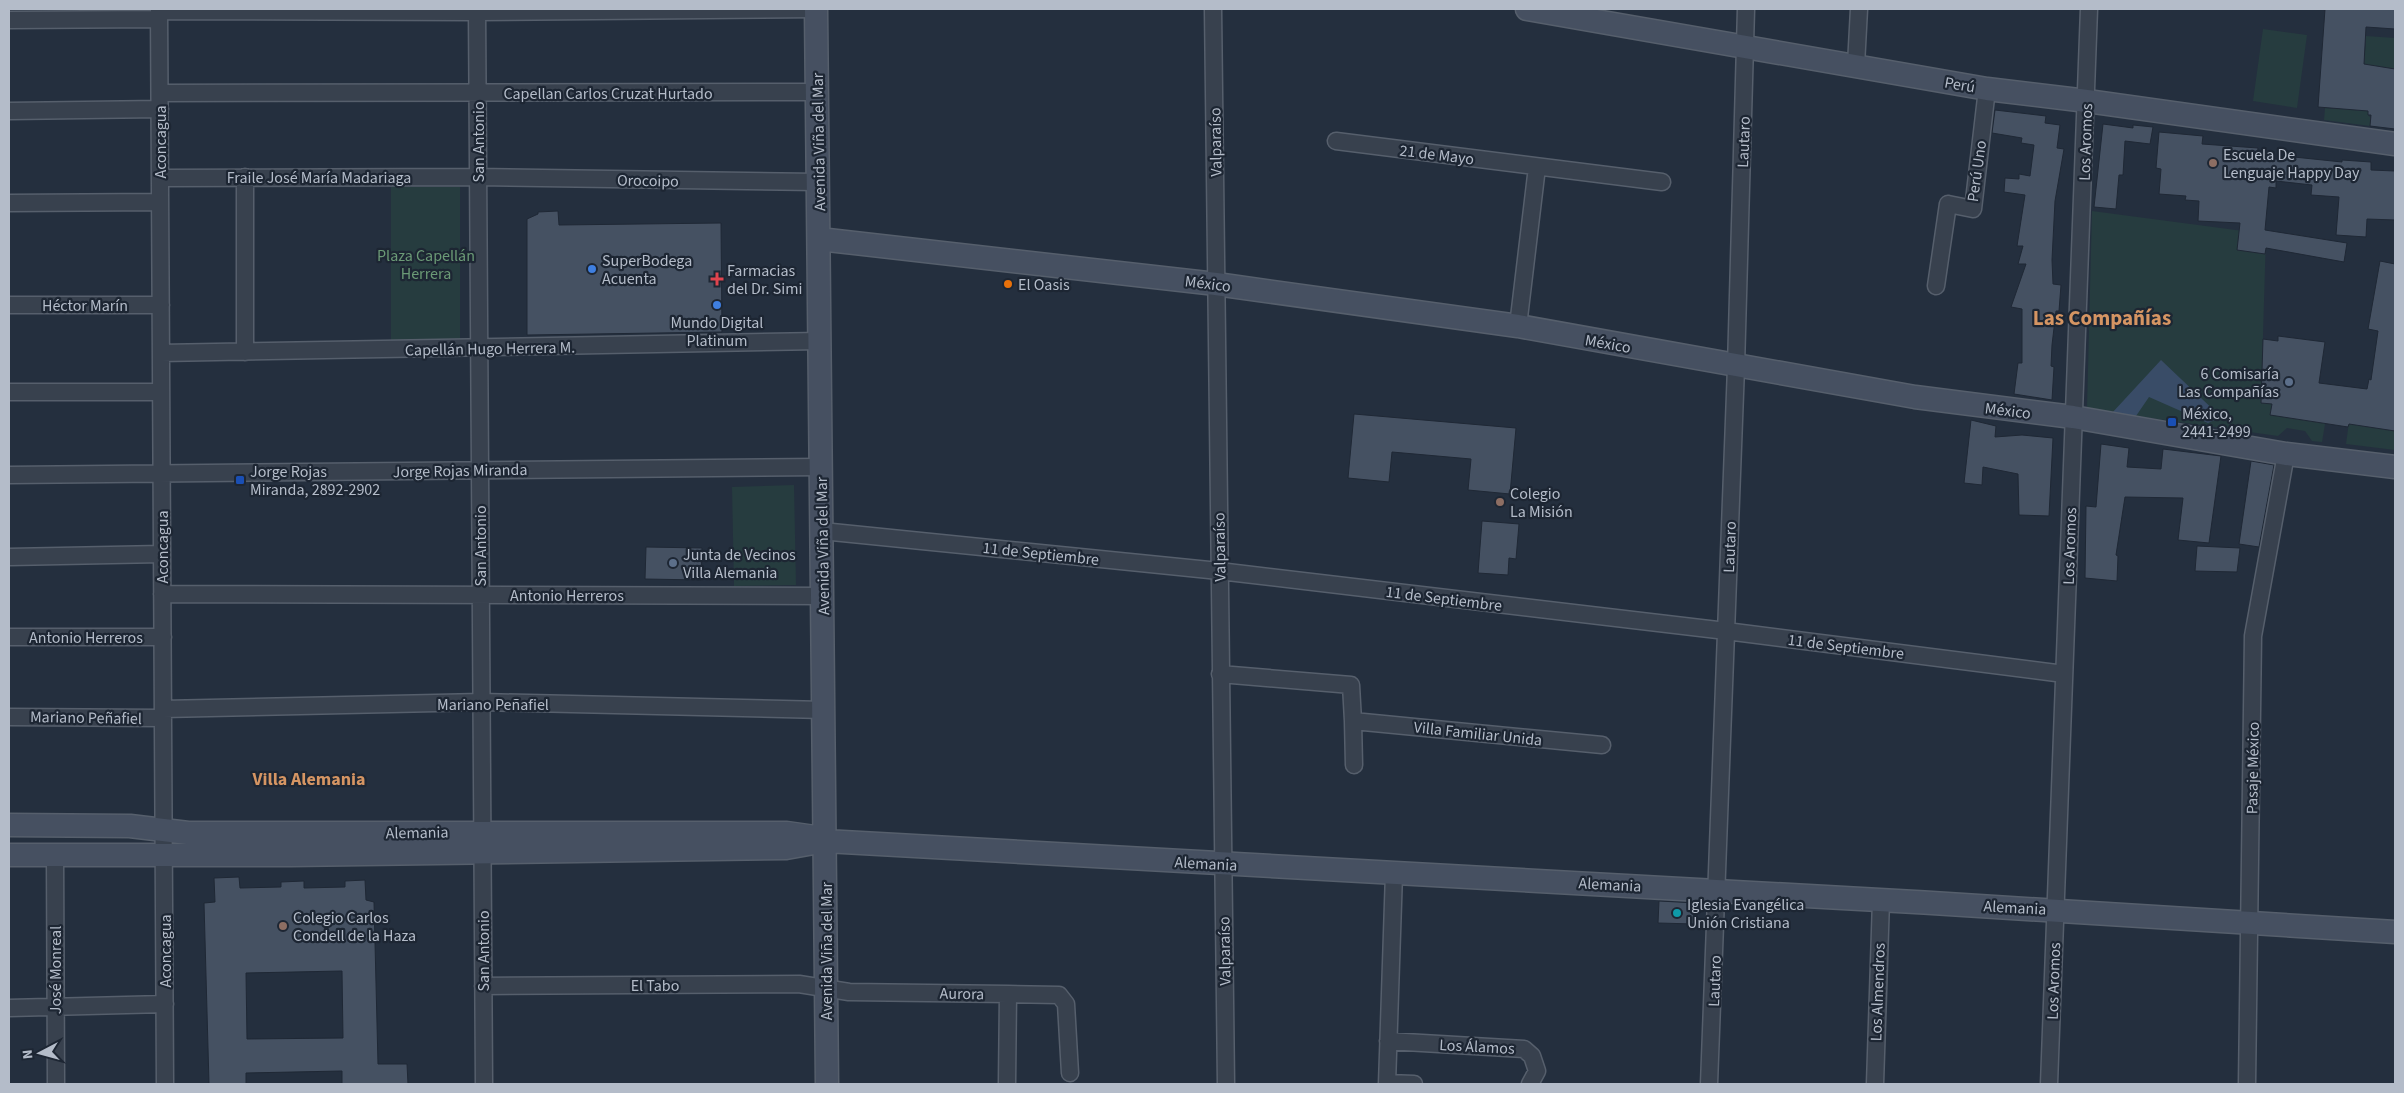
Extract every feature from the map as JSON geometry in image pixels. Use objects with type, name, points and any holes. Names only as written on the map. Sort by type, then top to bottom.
[{"type":"main road","name":"Avenida Viña del Mar","points":[[816,9],[827,1084]]},
{"type":"main road","name":"Perú","points":[[1526,9],[1987,89],[2395,144]]},
{"type":"main road","name":"México","points":[[819,239],[1216,284],[1518,326],[1736,367],[1915,397],[2073,417],[2286,454],[2395,467]]},
{"type":"main road","name":"Alemania","points":[[9,825],[108,825],[207,833],[482,842]]},
{"type":"main road","name":"Alemania","points":[[9,855],[164,854],[787,832],[810,835],[825,841],[1394,874],[1717,889],[2395,932]]},
{"type":"street","points":[[9,20],[159,13],[816,9]]},
{"type":"street","name":"Valparaíso","points":[[1213,9],[1226,1084]]},
{"type":"street","name":"Lautaro","points":[[1709,1084],[1736,367],[1746,9]]},
{"type":"street","points":[[1856,65],[1859,9]]},
{"type":"street","name":"Los Aromos","points":[[2049,1084],[2089,9]]},
{"type":"street","name":"San Antonio","points":[[477,11],[484,1084]]},
{"type":"street","name":"Aconcagua","points":[[159,13],[165,1084]]},
{"type":"street","name":"Perú Uno","points":[[1936,286],[1948,204],[1973,209],[1987,89]]},
{"type":"street","name":"Capellan Carlos Cruzat Hurtado","points":[[160,93],[817,92]]},
{"type":"street","points":[[9,111],[160,109]]},
{"type":"street","name":"21 de Mayo","points":[[1336,141],[1662,182]]},
{"type":"street","points":[[1518,326],[1537,167]]},
{"type":"street","points":[[245,177],[245,352]]},
{"type":"street","name":"Orocoipo","points":[[478,177],[818,182]]},
{"type":"street","name":"Fraile José María Madariaga","points":[[160,178],[478,177]]},
{"type":"street","points":[[9,203],[160,202]]},
{"type":"street","name":"Héctor Marín","points":[[9,305],[161,305]]},
{"type":"street","name":"Capellán Hugo Herrera M.","points":[[161,353],[820,342]]},
{"type":"street","points":[[9,392],[161,392]]},
{"type":"street","name":"Pasaje México","points":[[2247,1084],[2253,636],[2286,454]]},
{"type":"street","name":"Jorge Rojas Miranda","points":[[9,475],[821,467]]},
{"type":"street","name":"11 de Septiembre","points":[[822,531],[1219,571],[1726,631],[2064,674]]},
{"type":"street","points":[[9,557],[162,554]]},
{"type":"street","name":"Antonio Herreros","points":[[162,594],[822,596]]},
{"type":"street","name":"Antonio Herreros","points":[[9,636],[163,637]]},
{"type":"street","points":[[1220,674],[1351,684],[1354,721],[1354,765]]},
{"type":"street","name":"Mariano Peñafiel","points":[[9,717],[482,702],[824,710]]},
{"type":"street","name":"Villa Familiar Unida","points":[[1354,721],[1602,745]]},
{"type":"street","name":"José Monreal","points":[[55,855],[56,1084]]},
{"type":"street","points":[[1394,874],[1387,1084],[1414,1084]]},
{"type":"street","name":"Los Almendros","points":[[1875,1084],[1881,900]]},
{"type":"street","name":"El Tabo","points":[[483,986],[799,984],[826,988]]},
{"type":"street","name":"Aurora","points":[[826,988],[849,992],[1008,994],[1007,1084]]},
{"type":"street","points":[[1008,994],[1060,994],[1066,1004],[1070,1073]]},
{"type":"street","points":[[9,1008],[165,1004]]},
{"type":"street","name":"Los Álamos","points":[[1388,1041],[1524,1049],[1532,1056],[1537,1070],[1530,1084]]},
{"type":"green space","points":[[2263,29],[2307,35],[2297,108],[2253,101]]},
{"type":"green space","points":[[2366,36],[2395,38],[2395,69],[2376,66],[2368,115],[2370,117],[2370,126],[2324,120],[2325,108],[2361,110]]},
{"type":"green space","name":"Plaza Capellán Herrera","points":[[391,187],[460,187],[460,342],[391,342]]},
{"type":"green space","points":[[2092,211],[2266,234],[2261,403],[2272,404],[2271,415],[2321,422],[2326,418],[2322,442],[2312,441],[2305,431],[2287,428],[2278,436],[2087,409]]},
{"type":"green space","points":[[2349,422],[2395,431],[2395,450],[2346,444]]},
{"type":"green space","points":[[794,485],[796,585],[734,586],[732,487]]},
{"type":"water","points":[[2161,360],[2221,417],[2208,423],[2149,397],[2136,416],[2112,413]]},
{"type":"building","points":[[2325,9],[2395,9],[2395,29],[2366,27],[2364,64],[2395,69],[2395,129],[2370,126],[2371,115],[2368,115],[2368,111],[2318,107]]},
{"type":"building","points":[[1995,110],[2046,116],[2045,123],[2060,125],[2057,148],[2064,149],[2055,201],[2052,260],[2053,284],[2061,285],[2059,311],[2056,311],[2052,345],[2051,366],[2054,367],[2052,400],[2014,394],[2018,363],[2022,363],[2022,309],[2011,307],[2026,264],[2018,264],[2023,246],[2017,246],[2025,195],[2004,192],[2005,178],[2019,179],[2019,174],[2030,176],[2034,145],[2021,143],[2022,138],[1992,133]]},
{"type":"building","points":[[2103,124],[2133,128],[2133,125],[2153,127],[2150,144],[2125,141],[2123,175],[2119,175],[2116,209],[2094,207]]},
{"type":"building","points":[[2159,132],[2203,136],[2202,144],[2258,148],[2257,158],[2294,160],[2294,157],[2342,162],[2342,160],[2371,162],[2371,170],[2395,171],[2395,220],[2367,219],[2366,237],[2336,235],[2339,197],[2311,195],[2312,185],[2276,181],[2276,188],[2269,187],[2265,230],[2347,243],[2344,262],[2266,248],[2265,254],[2237,250],[2240,223],[2198,221],[2199,201],[2185,200],[2186,196],[2159,194],[2161,169],[2156,168]]},
{"type":"building","points":[[558,211],[559,225],[721,223],[722,332],[527,335],[527,219],[538,214],[538,212]]},
{"type":"building","name":"6 Comisaría Las Compañías","points":[[2380,261],[2395,264],[2395,431],[2349,424],[2348,427],[2270,415],[2272,404],[2261,403],[2263,339],[2278,341],[2278,336],[2325,342],[2319,383],[2367,389],[2369,379],[2371,380],[2378,331],[2368,329]]},
{"type":"building","points":[[1354,414],[1516,428],[1510,494],[1468,490],[1471,459],[1392,452],[1389,482],[1348,478]]},
{"type":"building","points":[[1971,420],[1996,426],[1995,437],[2022,435],[2053,438],[2049,516],[2019,515],[2018,474],[1983,467],[1982,485],[1964,483]]},
{"type":"building","points":[[2101,444],[2129,448],[2127,467],[2161,469],[2163,449],[2221,456],[2209,543],[2178,540],[2183,498],[2125,497],[2116,555],[2118,556],[2117,581],[2085,578],[2086,506],[2096,507]]},
{"type":"building","points":[[2251,461],[2274,465],[2259,547],[2239,544]]},
{"type":"building","points":[[1482,521],[1519,524],[1516,559],[1509,558],[1508,575],[1478,573]]},
{"type":"building","points":[[2197,546],[2240,548],[2237,572],[2195,571]]},
{"type":"building","name":"Junta de Vecinos Villa Alemania","points":[[646,547],[702,548],[701,580],[645,579]]},
{"type":"building","points":[[239,877],[240,888],[281,887],[281,882],[304,881],[304,888],[345,887],[345,881],[365,880],[366,900],[374,902],[378,1064],[407,1064],[408,1084],[342,1084],[342,1071],[246,1073],[246,1084],[209,1084],[204,903],[215,902],[214,878]],"holes":[[[342,971],[343,1038],[247,1039],[246,973]]]},
{"type":"building","name":"Iglesia Evangélica Unión Cristiana","points":[[1659,901],[1696,903],[1695,924],[1658,923]]},
{"type":"place","name":"Escuela De Lenguaje Happy Day","points":[[2213,163]]},
{"type":"place","name":"SuperBodega Acuenta","points":[[592,269]]},
{"type":"place","name":"Farmacias del Dr. Simi","points":[[717,279]]},
{"type":"place","name":"El Oasis","points":[[1008,284]]},
{"type":"place","name":"Mundo Digital Platinum","points":[[717,305]]},
{"type":"place","name":"6 Comisaría Las Compañías","points":[[2289,382]]},
{"type":"place","name":"México, 2441-2499","points":[[2172,422]]},
{"type":"place","name":"Jorge Rojas Miranda, 2892-2902","points":[[240,480]]},
{"type":"place","name":"Colegio La Misión","points":[[1500,502]]},
{"type":"place","name":"Junta de Vecinos Villa Alemania","points":[[673,563]]},
{"type":"place","name":"Iglesia Evangélica Unión Cristiana","points":[[1677,913]]},
{"type":"place","name":"Colegio Carlos Condell de la Haza","points":[[283,926]]},
{"type":"district","name":"Las Compañías","points":[[2102,318]]},
{"type":"district","name":"Villa Alemania","points":[[309,779]]}]
